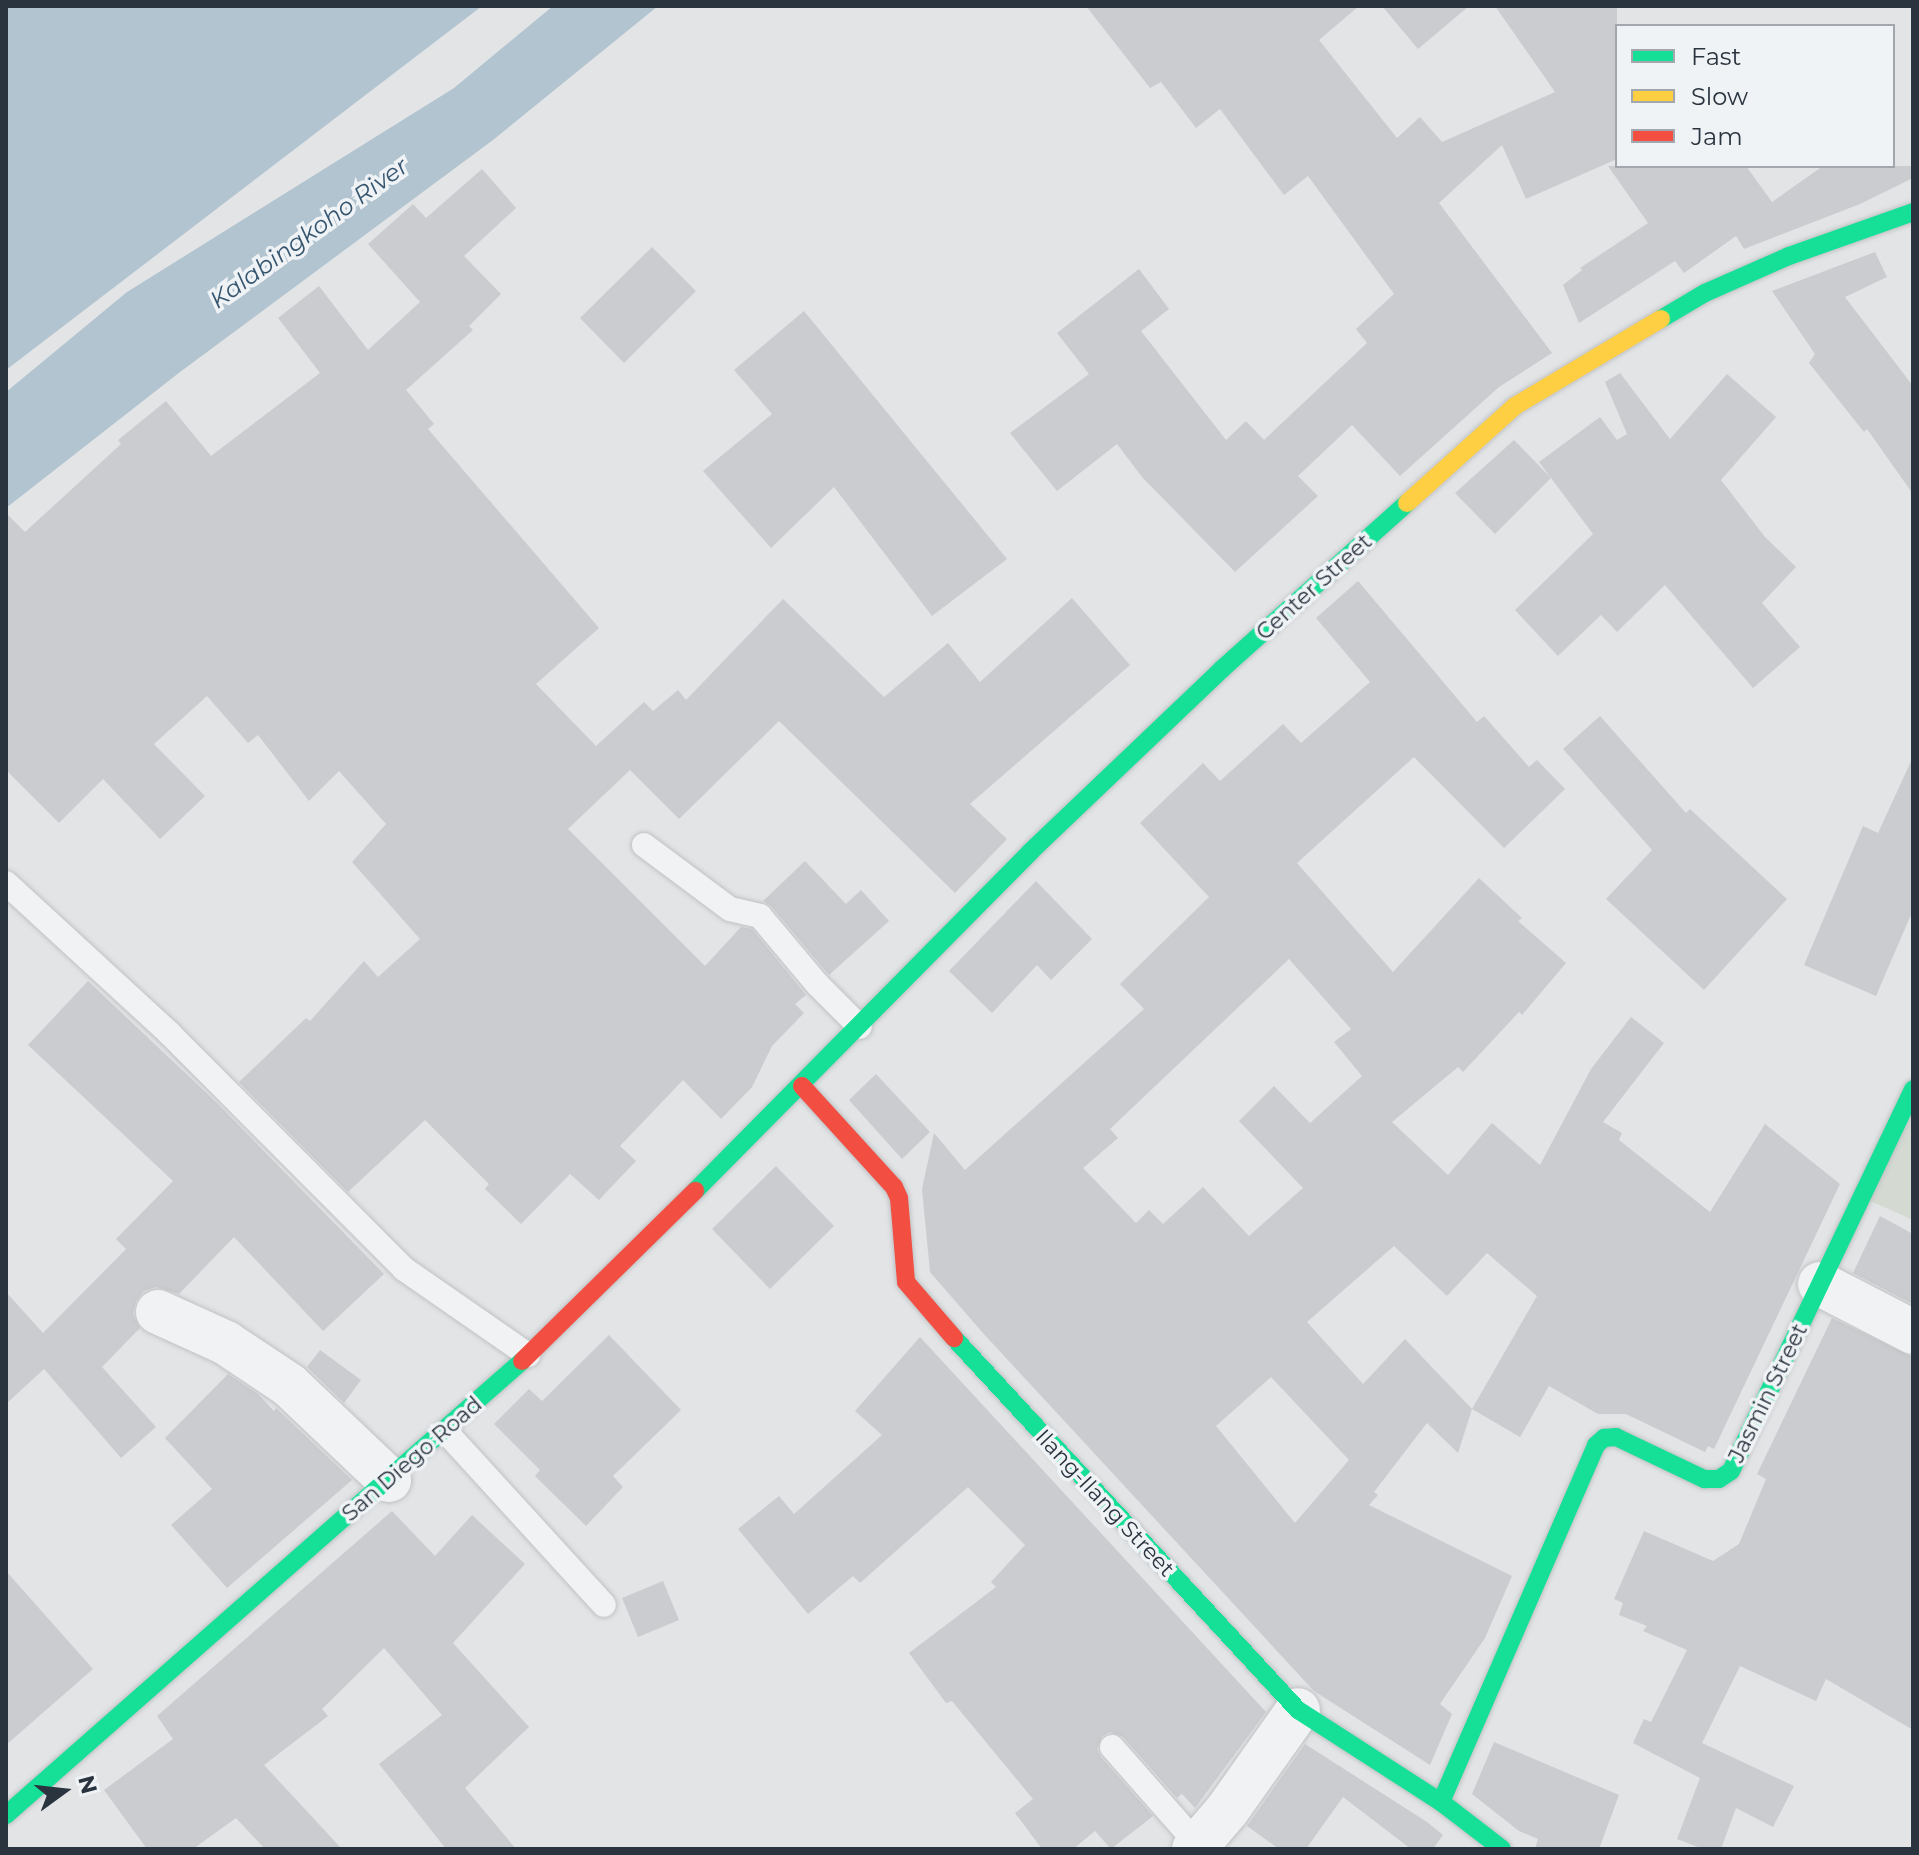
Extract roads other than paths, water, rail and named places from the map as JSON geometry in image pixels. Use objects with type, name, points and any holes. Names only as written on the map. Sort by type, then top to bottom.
[{"type":"street","name":"Center Street","points":[[802,1086],[1030,852],[1199,691],[1515,406],[1705,293],[1789,256],[1913,212]]},
{"type":"street","name":"San Diego Road","points":[[6,1815],[446,1432],[802,1086]]},
{"type":"street","name":"Ilang-Ilang Street","points":[[802,1086],[894,1187],[899,1198],[906,1282],[963,1349],[1298,1710],[1441,1802],[1502,1849]]},
{"type":"street","name":"Jasmin Street","points":[[1441,1802],[1596,1445],[1604,1438],[1616,1437],[1704,1479],[1719,1479],[1731,1471],[1913,1089]]},
{"type":"street","points":[[1820,1284],[1913,1332]]},
{"type":"street","points":[[158,1312],[226,1343],[289,1385],[389,1480]]},
{"type":"street","points":[[1196,1847],[1228,1809],[1298,1710]]},
{"type":"lane","points":[[644,845],[730,909],[760,916],[818,985],[860,1027]]},
{"type":"lane","points":[[6,883],[169,1033],[404,1269],[528,1355]]},
{"type":"lane","points":[[446,1432],[604,1605]]},
{"type":"lane","points":[[1112,1747],[1196,1847]]},
{"type":"water","points":[[6,6],[482,6],[6,370]]},
{"type":"water","name":"Kalabingkoho River","points":[[553,6],[658,6],[493,140],[180,372],[6,508],[6,392],[127,292],[454,88]]}]
